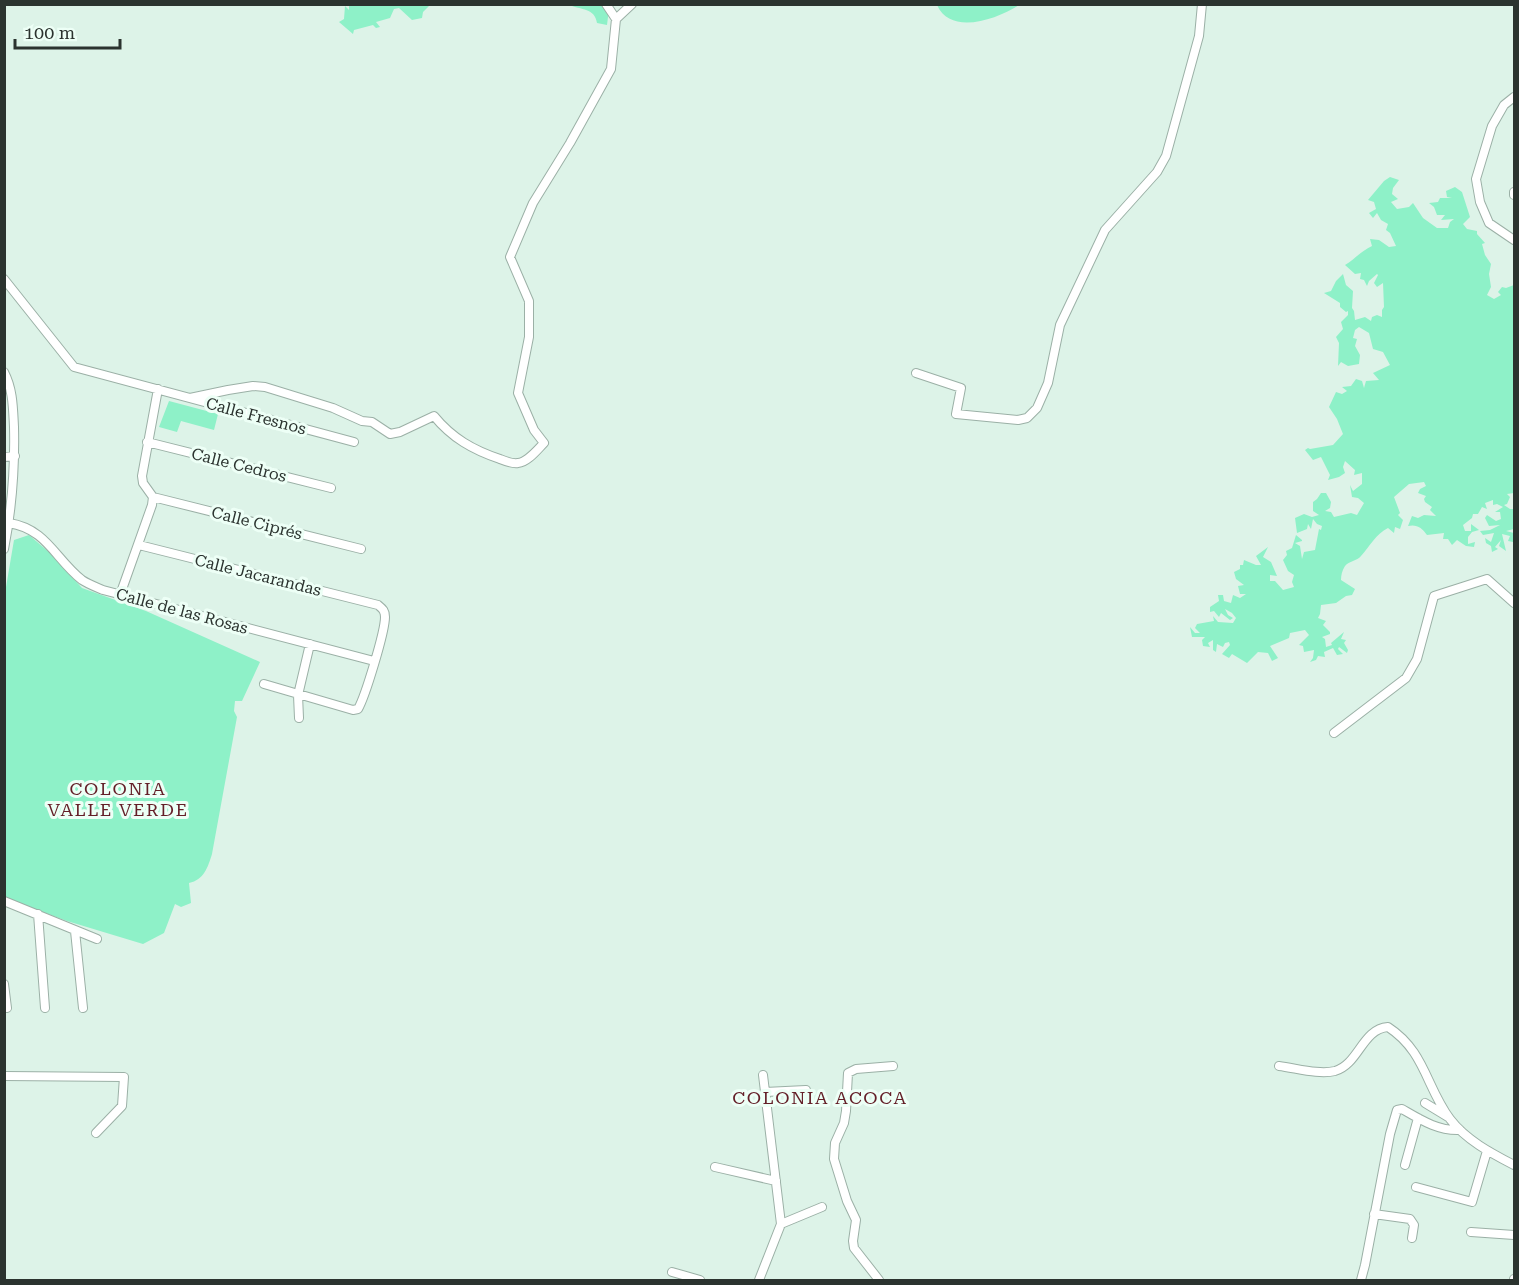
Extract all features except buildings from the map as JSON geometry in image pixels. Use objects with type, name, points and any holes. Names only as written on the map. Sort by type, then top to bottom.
[{"type":"street","points":[[190,398],[253,386],[265,387],[333,408],[362,421],[372,422],[390,434],[400,432],[434,416],[444,428],[468,446],[511,463],[525,461],[538,449],[544,443],[534,430],[518,393],[529,337],[529,302],[510,257],[533,203],[611,69],[616,19],[606,4]]},
{"type":"street","points":[[616,19],[632,4]]},
{"type":"street","points":[[916,374],[961,388],[956,414],[1018,420],[1027,418],[1037,408],[1047,383],[1060,326],[1105,230],[1157,172],[1166,156],[1199,36],[1202,4]]},
{"type":"street","points":[[1515,97],[1504,105],[1492,126],[1476,179],[1480,202],[1489,223],[1507,237],[1515,240]]},
{"type":"street","name":"Calle Fresnos","points":[[4,279],[74,367],[354,442]]},
{"type":"street","points":[[4,372],[13,399],[15,456],[9,523],[4,549]]},
{"type":"street","points":[[120,595],[139,545],[153,497],[142,483],[142,476],[158,389]]},
{"type":"street","name":"Calle Cedros","points":[[147,442],[331,488]]},
{"type":"street","points":[[4,457],[15,456]]},
{"type":"street","name":"Calle Ciprés","points":[[153,497],[361,549]]},
{"type":"street","name":"Calle de las Rosas","points":[[9,523],[27,528],[39,536],[82,580],[103,590],[374,661]]},
{"type":"street","name":"Calle Jacarandas","points":[[139,545],[378,605],[383,610],[385,618],[374,661]]},
{"type":"street","points":[[1334,733],[1406,678],[1418,659],[1434,596],[1487,579],[1515,603]]},
{"type":"street","points":[[299,718],[298,695],[310,644]]},
{"type":"street","points":[[264,684],[353,710],[360,707],[374,661]]},
{"type":"street","points":[[4,901],[97,939]]},
{"type":"street","points":[[38,914],[45,1008]]},
{"type":"street","points":[[75,931],[83,1008]]},
{"type":"street","points":[[4,984],[7,1008]]},
{"type":"street","points":[[1279,1066],[1323,1072],[1336,1071],[1355,1056],[1375,1030],[1388,1027],[1415,1051],[1449,1118]]},
{"type":"street","points":[[879,1281],[854,1248],[856,1220],[846,1201],[836,1169],[834,1150],[846,1111],[848,1073],[856,1069],[893,1066]]},
{"type":"street","points":[[759,1281],[781,1224],[764,1075]]},
{"type":"street","points":[[4,1076],[124,1077],[122,1106],[96,1133]]},
{"type":"street","points":[[765,1092],[806,1089]]},
{"type":"street","points":[[1425,1103],[1449,1118],[1460,1130],[1487,1151],[1515,1165]]},
{"type":"street","points":[[1360,1281],[1395,1113],[1402,1109],[1448,1130],[1460,1130]]},
{"type":"street","points":[[1405,1164],[1418,1118]]},
{"type":"street","points":[[1416,1187],[1472,1202],[1487,1151]]},
{"type":"street","points":[[715,1167],[776,1181]]},
{"type":"street","points":[[781,1224],[822,1207]]},
{"type":"street","points":[[1374,1214],[1410,1219],[1414,1225],[1412,1238]]},
{"type":"street","points":[[1471,1232],[1515,1235]]},
{"type":"street","points":[[672,1272],[700,1281]]},
{"type":"green space","points":[[349,5],[429,6],[423,12],[422,18],[412,20],[399,8],[394,9],[390,18],[376,22],[380,27],[376,28],[373,25],[354,30],[353,34],[339,22],[344,19],[345,6],[349,10]]},
{"type":"green space","points":[[569,5],[601,5],[609,9],[607,25],[597,23],[596,18],[587,10]]},
{"type":"green space","points":[[937,5],[1019,5],[987,19],[963,22],[953,20]]},
{"type":"green space","points":[[1390,177],[1399,180],[1392,194],[1398,199],[1391,202],[1397,209],[1409,207],[1413,203],[1423,218],[1437,228],[1448,228],[1454,219],[1441,220],[1445,215],[1437,215],[1434,207],[1429,203],[1438,202],[1440,198],[1452,198],[1447,197],[1446,191],[1455,187],[1462,192],[1470,217],[1463,224],[1467,229],[1477,231],[1485,243],[1482,244],[1485,255],[1491,264],[1489,274],[1491,287],[1487,295],[1494,299],[1501,295],[1498,292],[1502,287],[1514,285],[1514,493],[1507,494],[1510,497],[1504,505],[1514,509],[1514,529],[1506,531],[1514,533],[1513,542],[1508,541],[1510,536],[1502,534],[1506,551],[1499,546],[1501,540],[1495,547],[1498,549],[1492,552],[1485,538],[1491,542],[1494,533],[1483,535],[1480,531],[1490,530],[1500,525],[1489,526],[1485,518],[1487,515],[1496,521],[1501,519],[1500,512],[1495,512],[1503,507],[1493,505],[1493,500],[1485,503],[1487,509],[1482,507],[1478,514],[1473,514],[1472,518],[1463,525],[1465,531],[1471,531],[1471,524],[1479,530],[1472,532],[1468,537],[1468,544],[1475,542],[1474,547],[1466,546],[1457,540],[1452,545],[1448,539],[1443,539],[1444,533],[1427,535],[1419,527],[1408,526],[1412,516],[1418,518],[1424,515],[1436,516],[1430,510],[1432,507],[1425,502],[1426,496],[1418,493],[1426,486],[1424,482],[1409,484],[1394,497],[1400,513],[1398,515],[1403,520],[1400,529],[1395,527],[1394,533],[1388,528],[1359,558],[1345,566],[1341,580],[1355,589],[1352,595],[1336,603],[1321,605],[1318,618],[1326,621],[1323,625],[1330,632],[1322,637],[1325,639],[1326,647],[1332,645],[1331,643],[1344,632],[1341,639],[1346,640],[1344,643],[1348,650],[1347,653],[1339,647],[1338,649],[1343,654],[1337,655],[1333,648],[1324,652],[1325,657],[1318,656],[1316,660],[1310,662],[1314,650],[1304,652],[1303,646],[1299,645],[1309,635],[1305,630],[1290,633],[1289,638],[1270,646],[1278,658],[1272,661],[1268,653],[1258,652],[1247,663],[1232,654],[1229,658],[1222,654],[1230,645],[1229,642],[1223,647],[1217,644],[1216,652],[1213,650],[1213,640],[1208,643],[1210,647],[1203,646],[1202,640],[1205,637],[1192,637],[1190,627],[1195,633],[1200,633],[1195,628],[1197,624],[1214,621],[1213,616],[1218,622],[1233,623],[1236,618],[1232,613],[1225,609],[1233,618],[1230,620],[1221,613],[1219,617],[1214,611],[1210,612],[1210,607],[1219,601],[1218,595],[1223,595],[1224,601],[1231,603],[1233,595],[1240,598],[1246,594],[1240,594],[1238,586],[1244,585],[1236,579],[1234,572],[1240,569],[1244,560],[1261,565],[1256,556],[1268,547],[1263,557],[1271,562],[1277,576],[1270,575],[1270,581],[1275,581],[1283,590],[1294,587],[1292,582],[1294,575],[1288,571],[1283,560],[1287,555],[1286,551],[1292,548],[1296,535],[1302,540],[1295,543],[1300,546],[1302,559],[1304,552],[1315,550],[1319,529],[1321,530],[1322,526],[1313,519],[1311,529],[1308,524],[1307,529],[1297,533],[1295,518],[1304,514],[1312,517],[1319,515],[1313,511],[1313,502],[1321,493],[1326,493],[1331,502],[1330,508],[1325,511],[1331,512],[1334,517],[1351,513],[1357,515],[1364,503],[1352,497],[1350,485],[1353,491],[1362,484],[1362,473],[1354,475],[1355,470],[1345,461],[1343,467],[1345,473],[1328,480],[1330,475],[1321,457],[1313,460],[1305,450],[1333,445],[1343,434],[1329,407],[1336,392],[1342,394],[1347,391],[1342,387],[1351,386],[1356,379],[1362,381],[1364,388],[1366,381],[1379,380],[1373,373],[1390,365],[1383,352],[1373,349],[1369,333],[1359,327],[1355,330],[1353,338],[1357,339],[1355,346],[1360,355],[1359,364],[1348,366],[1341,362],[1338,366],[1339,343],[1336,337],[1343,329],[1341,322],[1348,315],[1348,311],[1346,312],[1340,307],[1340,303],[1324,293],[1331,291],[1343,274],[1346,285],[1353,291],[1352,308],[1355,320],[1365,317],[1371,321],[1372,317],[1377,315],[1382,317],[1383,283],[1377,287],[1374,283],[1378,275],[1369,281],[1367,286],[1364,280],[1360,279],[1361,273],[1355,274],[1345,265],[1372,246],[1370,239],[1379,240],[1389,247],[1396,246],[1390,233],[1386,230],[1388,224],[1381,220],[1377,213],[1373,218],[1369,213],[1376,209],[1374,202],[1368,200]]},
{"type":"green space","points":[[169,401],[218,414],[214,430],[181,421],[177,432],[159,427]]},
{"type":"green space","points":[[29,535],[50,553],[82,588],[146,611],[260,662],[242,701],[235,701],[234,711],[237,717],[209,864],[202,876],[189,883],[191,903],[181,907],[175,904],[164,933],[143,944],[67,921],[5,898],[5,593],[14,540]]},
{"type":"district","name":"COLONIA VALLE VERDE","points":[[118,798]]},
{"type":"district","name":"COLONIA ACOCA","points":[[820,1097]]}]
